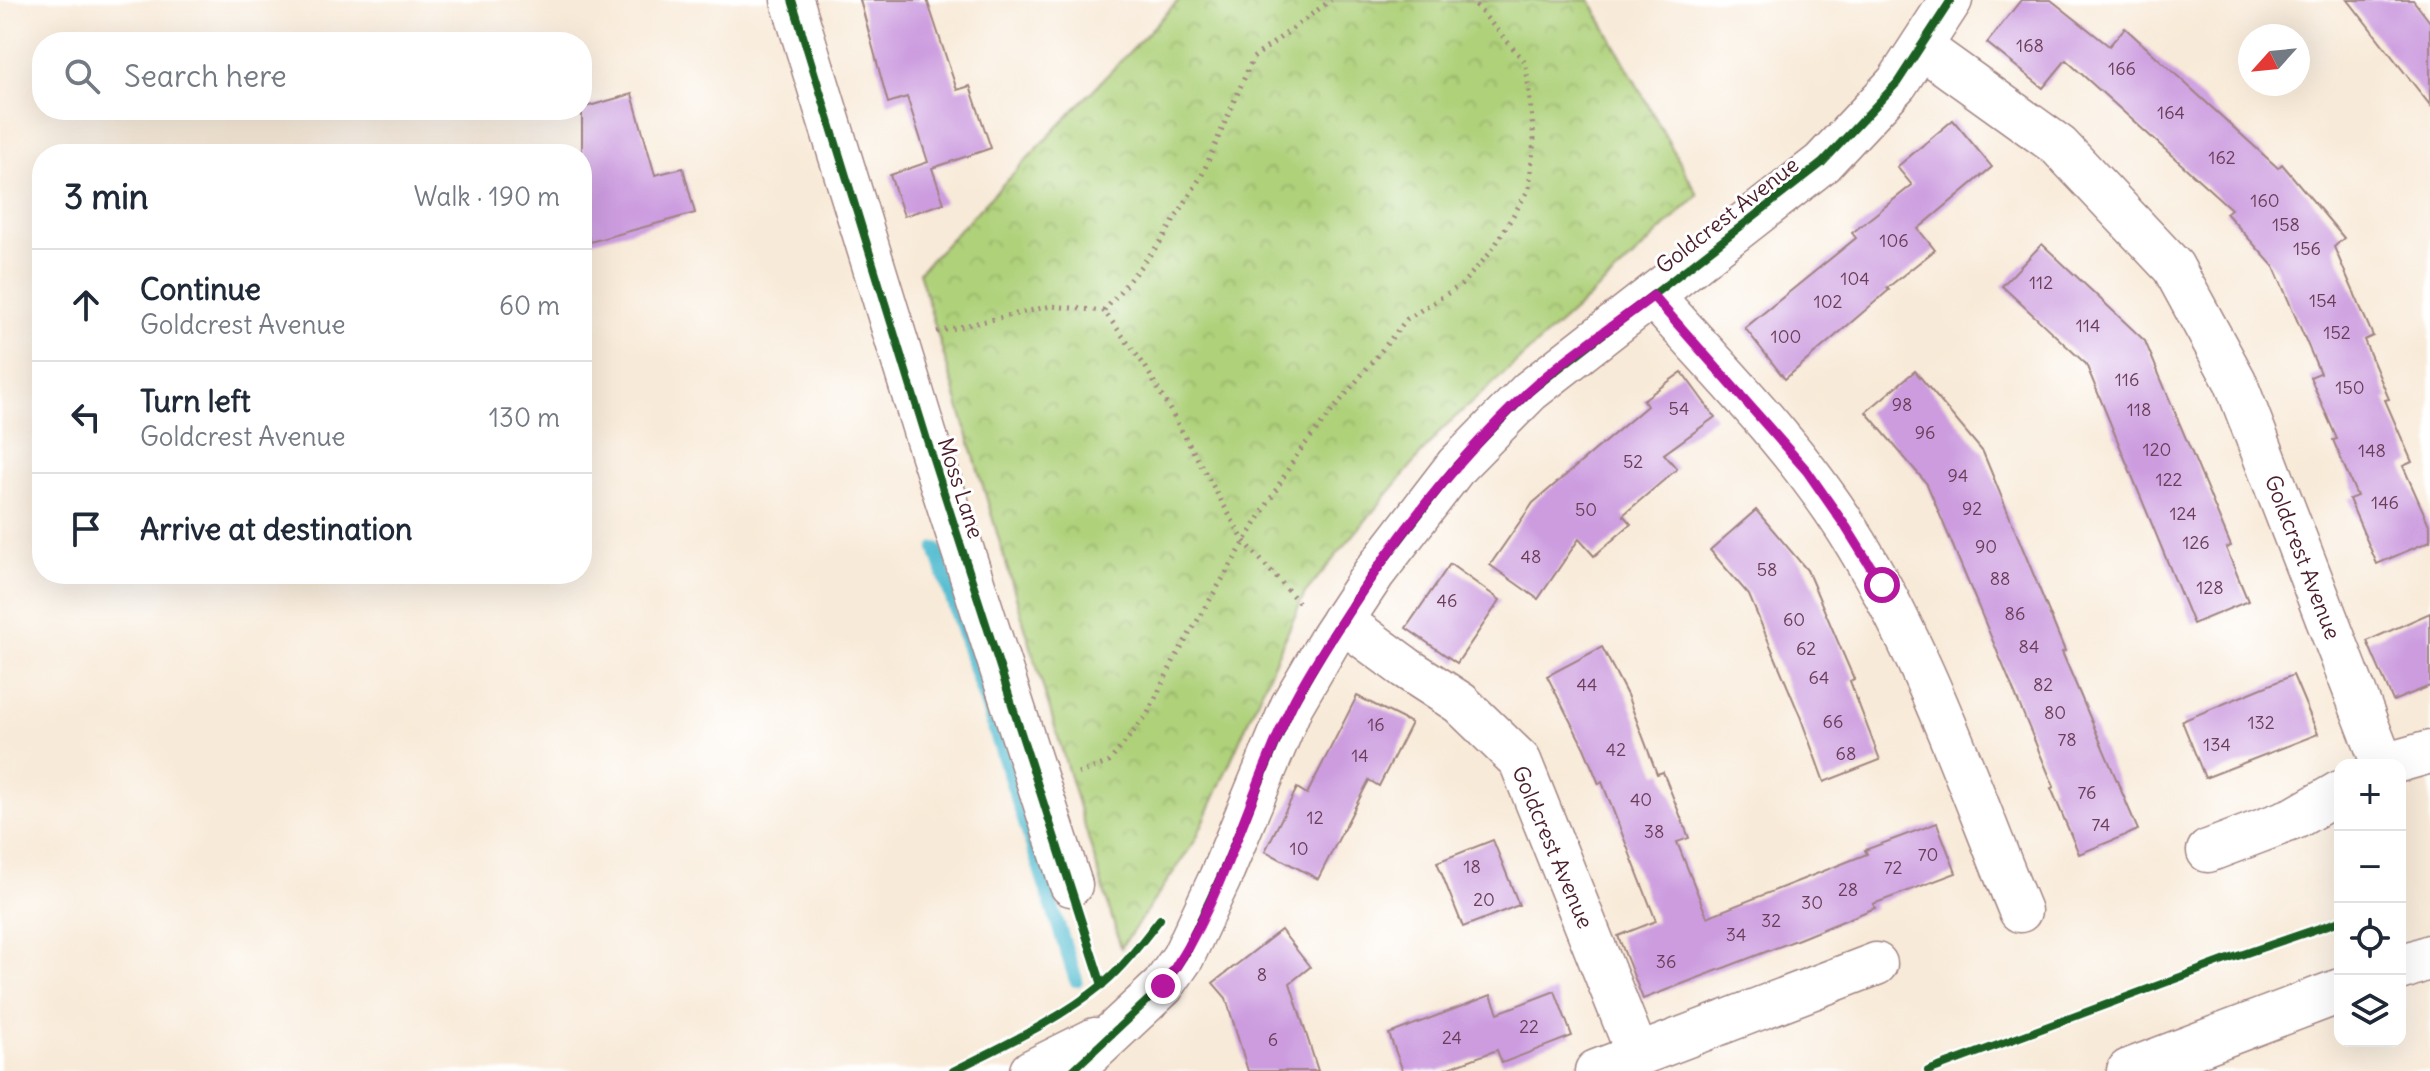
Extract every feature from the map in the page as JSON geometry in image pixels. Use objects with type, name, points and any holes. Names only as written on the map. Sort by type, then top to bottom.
[{"type":"main road","points":[[2406,966],[2430,957]]},
{"type":"main road","points":[[2129,1071],[2334,993]]},
{"type":"street","name":"Moss Lane","points":[[792,0],[1071,885]]},
{"type":"street","name":"Goldcrest Avenue","points":[[1114,1030],[1163,986],[1183,957],[1220,878],[1292,705],[1337,630],[1414,518],[1457,465],[1530,391],[1822,163],[1897,83],[1951,0]]},
{"type":"street","name":"Goldcrest Avenue","points":[[1921,47],[2059,146],[2173,267],[2235,381],[2382,759]]},
{"type":"street","name":"Goldcrest Avenue","points":[[1653,296],[1807,471],[1882,585],[1914,650],[2020,911]]},
{"type":"street","name":"Goldcrest Avenue","points":[[1337,630],[1406,668],[1460,703],[1520,761],[1637,1053]]},
{"type":"street","points":[[2405,759],[2430,752]]},
{"type":"street","points":[[2208,851],[2295,818],[2334,795]]},
{"type":"street","points":[[1596,1071],[1876,964]]},
{"type":"street","points":[[1031,1071],[1114,1030]]},
{"type":"street","points":[[1072,1071],[1114,1030]]},
{"type":"path","points":[[1104,311],[1162,240],[1202,175],[1253,58],[1331,0]]},
{"type":"path","points":[[1039,785],[1109,762],[1147,715],[1175,658],[1298,453],[1407,319],[1461,285],[1491,252],[1529,189],[1534,140],[1526,63],[1471,0]]},
{"type":"path","points":[[899,347],[937,332],[1051,306],[1104,311],[1145,366],[1244,541],[1337,630]]},
{"type":"green space","points":[[1179,0],[1590,0],[1698,195],[1624,266],[1442,429],[1305,593],[1195,841],[1121,948],[919,272]]},
{"type":"building","points":[[860,0],[927,0],[957,90],[970,86],[991,148],[932,168],[944,203],[904,216],[890,175],[928,162],[907,97],[888,103]]},
{"type":"building","points":[[2021,0],[2051,0],[2109,46],[2125,28],[2278,168],[2282,164],[2344,238],[2334,247],[2373,336],[2364,340],[2389,399],[2385,400],[2412,462],[2403,466],[2430,527],[2430,541],[2377,564],[2349,499],[2357,496],[2333,440],[2337,439],[2310,377],[2320,373],[2274,267],[2226,213],[2231,209],[2066,60],[2043,88],[1987,43]]},
{"type":"building","points":[[2348,0],[2413,0],[2430,22],[2430,105]]},
{"type":"building","points":[[632,94],[655,175],[683,168],[695,213],[592,241],[592,144],[582,144],[582,120],[592,120],[592,105]]},
{"type":"building","points":[[1953,120],[1992,167],[1918,229],[1935,250],[1887,288],[1889,290],[1785,379],[1745,328],[1856,238],[1852,233],[1912,185],[1897,167]]},
{"type":"building","points":[[2042,244],[2145,341],[2231,546],[2226,548],[2248,601],[2193,624],[2086,364],[2002,286]]},
{"type":"building","points":[[1915,371],[1983,452],[2065,651],[2062,652],[2138,830],[2079,854],[1927,484],[1866,412]]},
{"type":"building","points":[[1682,372],[1715,417],[1664,454],[1677,469],[1623,515],[1631,524],[1594,556],[1579,539],[1538,599],[1490,565],[1533,503],[1647,406],[1643,400]]},
{"type":"building","points":[[1756,510],[1807,570],[1854,679],[1850,681],[1880,760],[1824,782],[1749,595],[1710,550]]},
{"type":"building","points":[[1450,564],[1500,600],[1457,663],[1406,628]]},
{"type":"building","points":[[2430,613],[2430,686],[2393,701],[2367,641]]},
{"type":"building","points":[[1602,647],[1627,695],[1657,774],[1663,772],[1689,838],[1677,842],[1707,917],[1937,823],[1956,873],[1873,904],[1875,908],[1799,939],[1643,999],[1618,936],[1656,921],[1602,782],[1599,784],[1547,676]]},
{"type":"building","points":[[2293,675],[2318,734],[2205,778],[2182,721]]},
{"type":"building","points":[[1357,696],[1411,723],[1379,786],[1369,780],[1318,879],[1265,851],[1297,788],[1307,794]]},
{"type":"building","points":[[1493,840],[1519,905],[1463,927],[1437,862]]},
{"type":"building","points":[[1281,930],[1310,967],[1290,983],[1318,1071],[1248,1071],[1226,998],[1213,983]]},
{"type":"building","points":[[1555,991],[1572,1036],[1502,1063],[1497,1050],[1440,1071],[1403,1071],[1389,1034],[1491,995],[1498,1013]]},
{"type":"waterway","points":[[936,549],[1076,980]]},
{"type":"cycle path","points":[[792,0],[927,440],[1102,985]]},
{"type":"cycle path","points":[[1072,1071],[1163,986],[1183,957],[1220,878],[1292,705],[1374,573],[1457,465],[1530,391],[1822,163],[1897,83],[1951,0]]},
{"type":"cycle path","points":[[953,1071],[1031,1031],[1086,997],[1119,969],[1160,919]]},
{"type":"cycle path","points":[[1928,1071],[2334,923]]},
{"type":"route","points":[[1163,986],[1183,957],[1220,878],[1292,705],[1374,573],[1457,465],[1530,391],[1653,296],[1807,471],[1882,585]]}]
